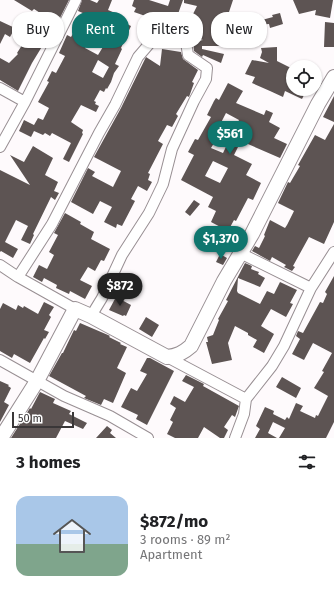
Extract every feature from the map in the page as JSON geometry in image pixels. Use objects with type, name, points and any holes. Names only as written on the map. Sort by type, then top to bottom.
[{"type":"street","points":[[0,147],[25,102],[76,0]]},
{"type":"street","points":[[18,277],[52,224],[115,105],[138,57],[150,43],[160,38],[171,38],[186,42],[188,55],[207,68],[206,78],[172,149],[163,184],[149,213],[122,255],[102,298],[91,316]]},
{"type":"street","points":[[167,357],[180,354],[191,346],[240,253],[252,234],[318,104],[334,76]]},
{"type":"street","points":[[0,88],[25,102]]},
{"type":"street","points":[[235,438],[244,414],[246,399],[272,366],[284,346],[311,288],[334,252]]},
{"type":"street","points":[[240,253],[311,288]]},
{"type":"street","points":[[0,265],[18,277],[75,309],[91,316],[246,399]]},
{"type":"street","points":[[1,438],[37,380],[75,309]]},
{"type":"street","points":[[0,360],[82,404],[110,416],[148,438]]},
{"type":"building","points":[[14,0],[69,0],[63,12],[39,12],[34,9],[32,11]]},
{"type":"building","points":[[82,0],[90,0],[97,3],[99,0],[112,0],[108,10],[113,12],[78,11]]},
{"type":"building","points":[[134,0],[149,0],[168,6],[170,0],[183,0],[179,12],[137,13],[134,12],[136,8],[132,6]]},
{"type":"building","points":[[184,0],[233,0],[229,12],[211,12],[211,46],[203,46],[203,12],[194,12],[197,6],[184,3]]},
{"type":"building","points":[[293,0],[333,0],[330,18],[315,15],[316,10],[299,14]]},
{"type":"building","points":[[280,13],[283,24],[270,28],[269,24],[267,24],[267,19],[273,17],[272,15]]},
{"type":"building","points":[[0,21],[12,27],[12,33],[10,37],[5,34],[0,44]]},
{"type":"building","points":[[325,22],[334,23],[334,47],[324,47]]},
{"type":"building","points":[[67,35],[71,37],[72,35],[72,48],[85,48],[98,55],[102,48],[122,49],[115,64],[119,66],[114,73],[111,82],[104,92],[100,90],[94,101],[96,102],[95,104],[99,106],[96,112],[81,105],[71,122],[83,130],[83,134],[69,162],[63,159],[71,143],[52,133],[50,136],[45,133],[43,135],[34,131],[31,137],[19,131],[24,120],[34,125],[38,118],[43,120],[49,108],[38,102],[49,82],[47,81],[52,71],[56,73],[65,56],[59,53],[61,48],[64,48],[64,42]],"holes":[[[98,60],[109,67],[103,78],[92,72]]]},
{"type":"building","points":[[277,47],[277,61],[286,66],[286,91],[283,97],[252,83],[255,77],[245,74],[252,60],[269,63],[260,58],[262,52],[261,48]]},
{"type":"building","points":[[20,48],[41,48],[18,91],[0,80],[0,58],[9,63],[18,54],[17,53]]},
{"type":"building","points":[[194,48],[202,48],[224,54],[221,63],[203,55],[202,57],[194,51]]},
{"type":"building","points":[[162,49],[181,52],[183,59],[198,70],[192,82],[194,83],[189,97],[187,96],[176,114],[178,116],[172,127],[167,125],[158,141],[163,144],[148,173],[150,174],[148,180],[152,182],[147,191],[138,186],[131,199],[135,201],[122,226],[117,224],[116,228],[104,222],[112,207],[100,201],[93,214],[71,202],[88,168],[95,172],[92,176],[113,187],[121,171],[94,157],[121,108],[146,57],[160,66]]},
{"type":"building","points":[[228,83],[243,91],[236,103],[264,115],[266,110],[273,113],[269,122],[280,128],[274,138],[287,144],[280,158],[241,141],[234,155],[252,164],[246,175],[261,183],[253,200],[248,198],[236,221],[234,220],[228,231],[211,222],[216,211],[208,207],[213,197],[181,180],[194,155],[188,152],[195,139],[198,140],[211,117],[207,115],[214,101],[216,98],[219,100]],"holes":[[[226,113],[239,120],[223,153],[211,148],[214,143],[211,142]],[[213,161],[228,168],[220,183],[205,176]]]},
{"type":"building","points":[[296,96],[304,96],[302,99]]},
{"type":"building","points":[[334,96],[334,122],[323,117]]},
{"type":"building","points":[[334,124],[334,222],[324,244],[309,237],[293,266],[295,267],[292,271],[284,267],[286,265],[272,257],[270,261],[252,251],[255,246],[259,248],[270,220],[285,228],[287,225],[294,211],[278,203],[288,182],[290,183],[300,166],[298,165],[315,135],[325,140]]},
{"type":"building","points":[[33,146],[53,158],[45,175],[58,182],[54,191],[59,193],[55,200],[51,197],[33,234],[34,235],[30,244],[21,240],[28,226],[16,220],[5,242],[18,249],[13,258],[1,251],[0,252],[0,170],[30,185],[10,155],[24,162]]},
{"type":"building","points":[[194,200],[200,204],[190,216],[185,212]]},
{"type":"building","points":[[65,213],[81,222],[80,224],[94,232],[91,239],[110,249],[104,261],[101,260],[95,271],[88,267],[80,280],[92,286],[85,299],[70,291],[69,294],[56,288],[57,285],[44,278],[42,282],[33,277],[39,265],[47,269],[54,255],[49,252],[58,235],[54,233]]},
{"type":"building","points":[[220,254],[227,258],[223,265],[216,262]]},
{"type":"building","points":[[245,263],[252,266],[251,269],[259,272],[258,274],[265,278],[260,287],[238,278],[238,293],[260,304],[267,291],[274,294],[280,282],[297,290],[290,303],[293,304],[286,317],[271,309],[261,326],[274,334],[264,353],[253,347],[257,340],[235,326],[228,343],[232,360],[212,364],[206,342],[208,342],[207,337],[213,335],[219,320],[218,319],[228,301],[226,300]]},
{"type":"building","points":[[334,276],[334,422],[326,438],[279,438],[285,428],[273,422],[268,433],[277,438],[255,438],[260,429],[256,426],[265,407],[274,411],[273,414],[285,420],[287,417],[289,419],[296,403],[303,406],[300,411],[315,418],[316,415],[318,416],[328,396],[314,388],[324,372],[322,371],[332,353],[313,343],[304,360],[292,354],[300,339],[296,336],[298,331],[303,333],[320,302],[323,303],[327,294],[325,292]]},
{"type":"building","points":[[116,297],[131,305],[126,316],[109,310]]},
{"type":"building","points":[[44,302],[54,307],[49,315],[51,317],[44,330],[49,332],[30,363],[14,354],[12,358],[0,351],[0,309],[3,303],[16,310],[18,305],[23,308],[24,306],[38,314]]},
{"type":"building","points":[[146,317],[159,325],[152,337],[139,329]]},
{"type":"building","points":[[80,323],[110,336],[109,337],[127,347],[117,368],[126,373],[113,403],[104,399],[101,405],[84,398],[86,396],[49,376],[63,353],[74,330],[76,331]]},
{"type":"building","points":[[147,358],[150,358],[174,371],[147,425],[136,419],[138,415],[121,407],[131,388],[137,391],[147,374],[140,371]]},
{"type":"building","points":[[186,375],[204,384],[203,386],[239,406],[235,417],[232,415],[224,427],[228,430],[224,438],[220,438],[204,427],[198,438],[175,438],[167,434],[173,422],[170,420],[176,408],[170,404],[174,396],[185,402],[194,387],[182,381]]},
{"type":"building","points":[[282,377],[301,388],[296,398],[276,387]]},
{"type":"building","points":[[0,381],[9,385],[8,386],[11,388],[4,402],[9,405],[0,422]]},
{"type":"building","points":[[40,392],[55,399],[53,403],[71,411],[69,414],[87,423],[83,429],[65,421],[56,438],[11,438],[30,408],[31,409]]},
{"type":"building","points":[[107,426],[112,430],[110,433],[116,438],[96,438]]}]
